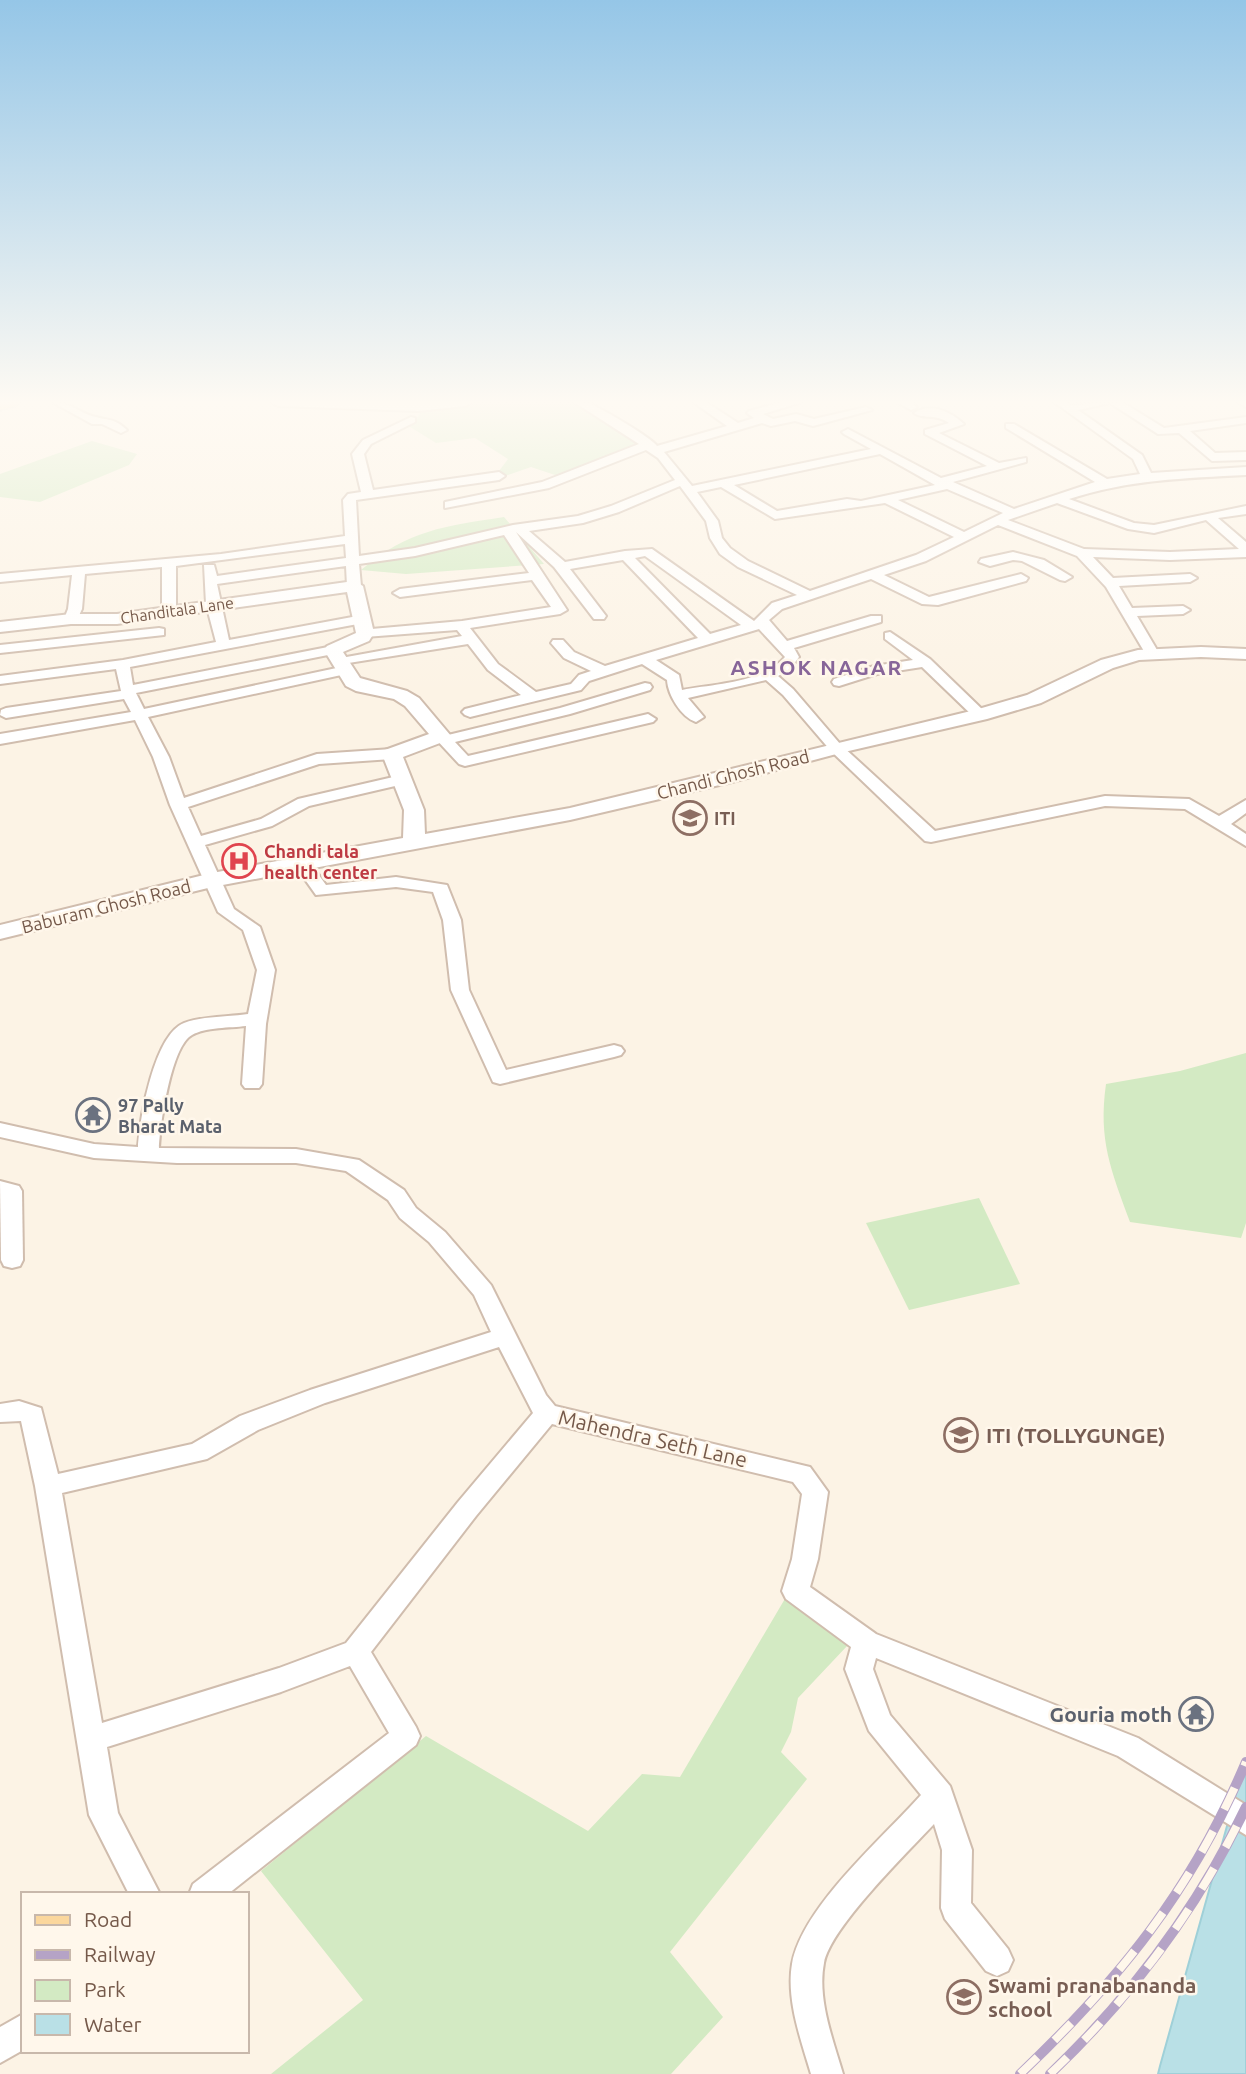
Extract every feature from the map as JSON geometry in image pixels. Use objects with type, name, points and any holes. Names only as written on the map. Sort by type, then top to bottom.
[{"type":"street","points":[[6,713],[340,661],[363,637],[364,626],[351,561],[350,499]]},
{"type":"street","points":[[449,505],[479,499]]},
{"type":"street","points":[[211,581],[415,552],[513,529],[579,520],[646,499]]},
{"type":"street","points":[[695,499],[712,521],[716,538],[724,551],[743,564],[808,595]]},
{"type":"street","points":[[748,499],[775,515],[892,499]]},
{"type":"street","points":[[980,499],[1013,513]]},
{"type":"street","points":[[470,712],[576,687],[584,678],[604,671],[758,625],[777,606],[921,558],[996,520],[1054,499]]},
{"type":"street","points":[[1058,499],[1132,526],[1154,529],[1246,510]]},
{"type":"street","points":[[888,500],[963,536]]},
{"type":"street","points":[[1208,516],[1246,551]]},
{"type":"street","points":[[996,520],[1082,553],[1170,556],[1246,551]]},
{"type":"street","points":[[513,529],[561,567],[600,616]]},
{"type":"street","points":[[0,739],[139,715],[340,661],[560,610],[536,576],[535,569],[513,529]]},
{"type":"street","points":[[0,578],[208,559],[351,539]]},
{"type":"street","points":[[561,567],[647,552],[758,625],[785,646],[792,657],[790,662],[770,676],[678,695]]},
{"type":"street","points":[[1082,553],[1109,582],[1153,654]]},
{"type":"street","points":[[625,555],[708,640]]},
{"type":"street","points":[[986,562],[997,562],[1013,556],[1065,577]]},
{"type":"street","points":[[208,559],[213,604],[224,646]]},
{"type":"street","points":[[169,562],[169,611]]},
{"type":"street","points":[[71,619],[75,609],[79,572]]},
{"type":"street","points":[[874,575],[927,601],[949,599],[1021,578]]},
{"type":"street","points":[[400,593],[536,576]]},
{"type":"street","points":[[1109,582],[1190,578]]},
{"type":"street","name":"Chanditala Lane","points":[[0,627],[71,619],[117,619],[354,586]]},
{"type":"street","points":[[1127,612],[1182,610]]},
{"type":"street","points":[[785,646],[876,619]]},
{"type":"street","points":[[0,680],[123,664],[364,626],[466,632],[493,667],[533,697]]},
{"type":"street","points":[[0,649],[159,632]]},
{"type":"street","points":[[890,636],[925,662],[980,715]]},
{"type":"street","points":[[558,643],[569,655],[604,671]]},
{"type":"street","name":"Chandi Ghosh Road","points":[[212,880],[414,845],[584,811],[980,715],[1034,699],[1107,664],[1153,654],[1246,654]]},
{"type":"street","points":[[646,660],[674,678],[678,695],[696,717]]},
{"type":"street","points":[[340,661],[353,681],[363,687],[383,690],[412,702],[465,761],[648,719]]},
{"type":"street","points":[[838,682],[874,670],[925,662]]},
{"type":"street","points":[[123,664],[128,692],[161,757],[178,805],[212,880],[227,912],[251,927],[266,970],[256,1019],[252,1084]]},
{"type":"street","points":[[770,676],[788,692],[836,748],[931,837],[1105,801],[1189,804],[1246,841]]},
{"type":"street","points":[[178,805],[317,759],[392,754],[443,738],[565,711],[645,687]]},
{"type":"street","points":[[392,754],[414,810],[414,845]]},
{"type":"street","points":[[195,842],[267,821],[295,809],[304,802],[402,780]]},
{"type":"street","points":[[1221,823],[1244,808]]},
{"type":"street","points":[[302,864],[321,891],[386,881],[419,882],[441,890],[452,920],[460,990],[500,1078],[614,1051]]},
{"type":"street","name":"Baburam Ghosh Road","points":[[0,932],[212,880]]},
{"type":"street","points":[[148,1154],[150,1119],[161,1075],[179,1035],[189,1028],[256,1019]]},
{"type":"street","name":"Mahendra Seth Lane","points":[[0,1130],[94,1150],[148,1154],[296,1156],[352,1165],[396,1195],[408,1213],[437,1237],[483,1291],[537,1401],[547,1413],[801,1474],[815,1492],[805,1559],[795,1591],[866,1642],[1128,1747],[1246,1821]]},
{"type":"street","points":[[0,1188],[11,1191],[12,1259]]},
{"type":"street","points":[[48,1486],[198,1452],[249,1423],[318,1396],[505,1336]]},
{"type":"street","points":[[0,1413],[19,1410],[32,1415],[48,1486],[104,1815],[144,1892]]},
{"type":"street","points":[[92,1739],[281,1681],[356,1651],[467,1509],[547,1413]]},
{"type":"street","points":[[866,1642],[859,1669],[879,1722],[940,1796],[957,1850],[956,1908],[997,1960]]},
{"type":"street","points":[[207,1892],[407,1736],[356,1651]]},
{"type":"street","points":[[827,2074],[808,2005],[807,1960],[831,1915],[940,1796]]},
{"type":"street","points":[[0,2047],[21,2031]]},
{"type":"green space","points":[[14,499],[48,499],[40,502]]},
{"type":"green space","points":[[504,517],[544,564],[406,574],[361,570],[411,538],[445,527]]},
{"type":"green space","points":[[1246,1053],[1246,1223],[1241,1238],[1130,1222],[1112,1170],[1105,1139],[1106,1084],[1180,1071]]},
{"type":"green space","points":[[979,1198],[1020,1284],[909,1310],[866,1223]]},
{"type":"green space","points":[[786,1597],[848,1645],[798,1698],[791,1732],[781,1752],[807,1779],[670,1952],[723,2017],[671,2074],[271,2074],[363,2000],[261,1871],[426,1736],[588,1831],[642,1774],[680,1777]]},
{"type":"water","points":[[1246,1758],[1246,2074],[1158,2074],[1160,2066]]},
{"type":"railway","points":[[1020,2074],[1090,2003],[1150,1930],[1202,1851],[1246,1762]]},
{"type":"railway","points":[[1050,2074],[1108,2014],[1160,1950],[1206,1881],[1246,1807]]},
{"type":"place","name":"ITI","points":[[690,818]]},
{"type":"place","name":"Chandi tala health center","points":[[239,861]]},
{"type":"place","name":"97 Pally Bharat Mata","points":[[93,1115]]},
{"type":"place","name":"ITI (TOLLYGUNGE)","points":[[961,1435]]},
{"type":"place","name":"Gouria moth","points":[[1196,1714]]},
{"type":"place","name":"Swami pranabananda school","points":[[964,1997]]},
{"type":"district","name":"ASHOK NAGAR","points":[[817,667]]}]
